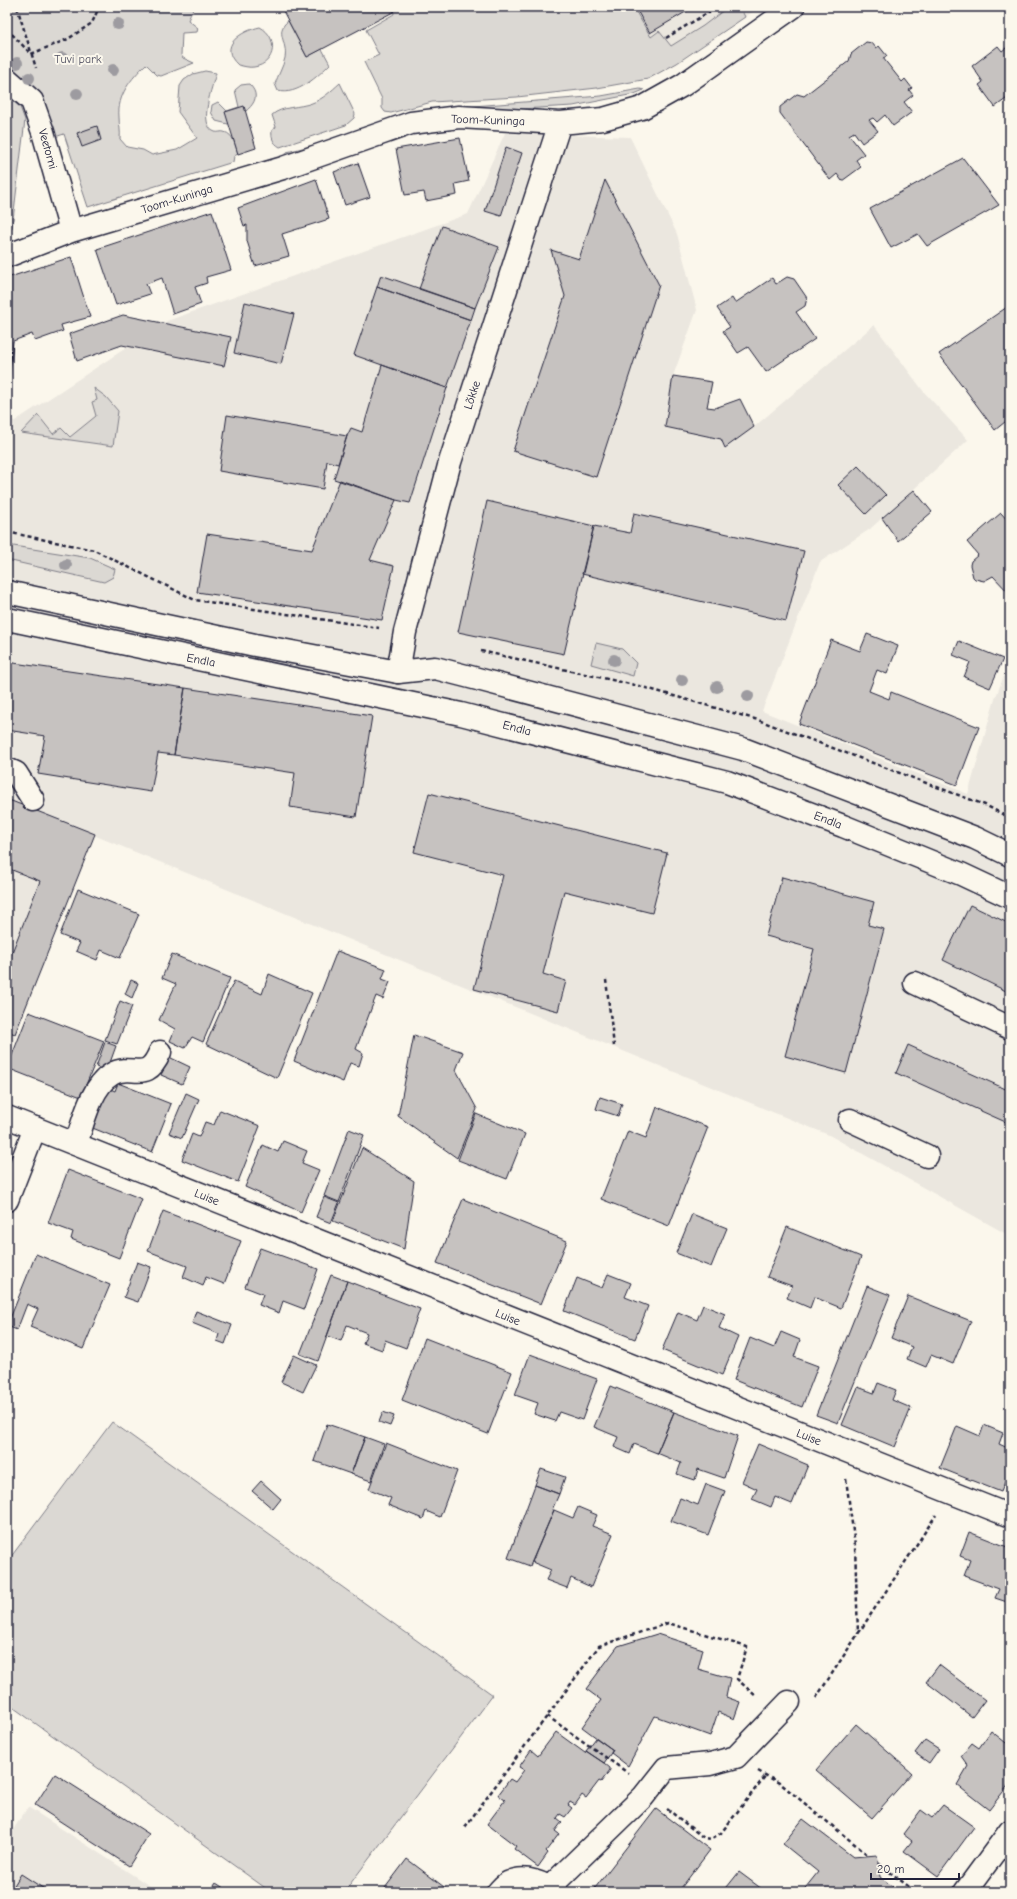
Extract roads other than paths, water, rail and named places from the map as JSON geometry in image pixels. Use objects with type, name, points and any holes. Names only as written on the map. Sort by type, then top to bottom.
[{"type":"main road","name":"Toom-Kuninga","points":[[7,256],[72,231],[283,168],[411,123],[459,117],[560,123],[602,118],[642,108],[683,85],[793,7]]},
{"type":"main road","name":"Veetorni","points":[[7,79],[32,101],[43,132],[72,231]]},
{"type":"main road","name":"Lõkke","points":[[398,672],[406,632],[450,462],[560,123]]},
{"type":"main road","points":[[7,592],[255,645],[398,672],[435,668],[743,749],[975,838],[1010,855]]},
{"type":"main road","name":"Endla","points":[[7,619],[440,709],[727,782],[843,826],[961,874],[1010,897]]},
{"type":"main road","points":[[7,769],[16,773],[33,800]]},
{"type":"main road","points":[[915,984],[1010,1028]]},
{"type":"main road","points":[[76,1144],[94,1092],[102,1082],[112,1074],[123,1070],[141,1072],[149,1068],[155,1063],[160,1052]]},
{"type":"main road","name":"Luise","points":[[7,1117],[1010,1516]]},
{"type":"main road","points":[[850,1120],[927,1156]]},
{"type":"main road","points":[[7,1200],[36,1128]]},
{"type":"main road","points":[[498,1892],[508,1882],[524,1878],[553,1890],[649,1789],[666,1768],[710,1764],[736,1757],[782,1709]]},
{"type":"main road","points":[[965,1892],[1010,1831]]},
{"type":"park label","name":"Tuvi park","points":[[78,59]]}]
